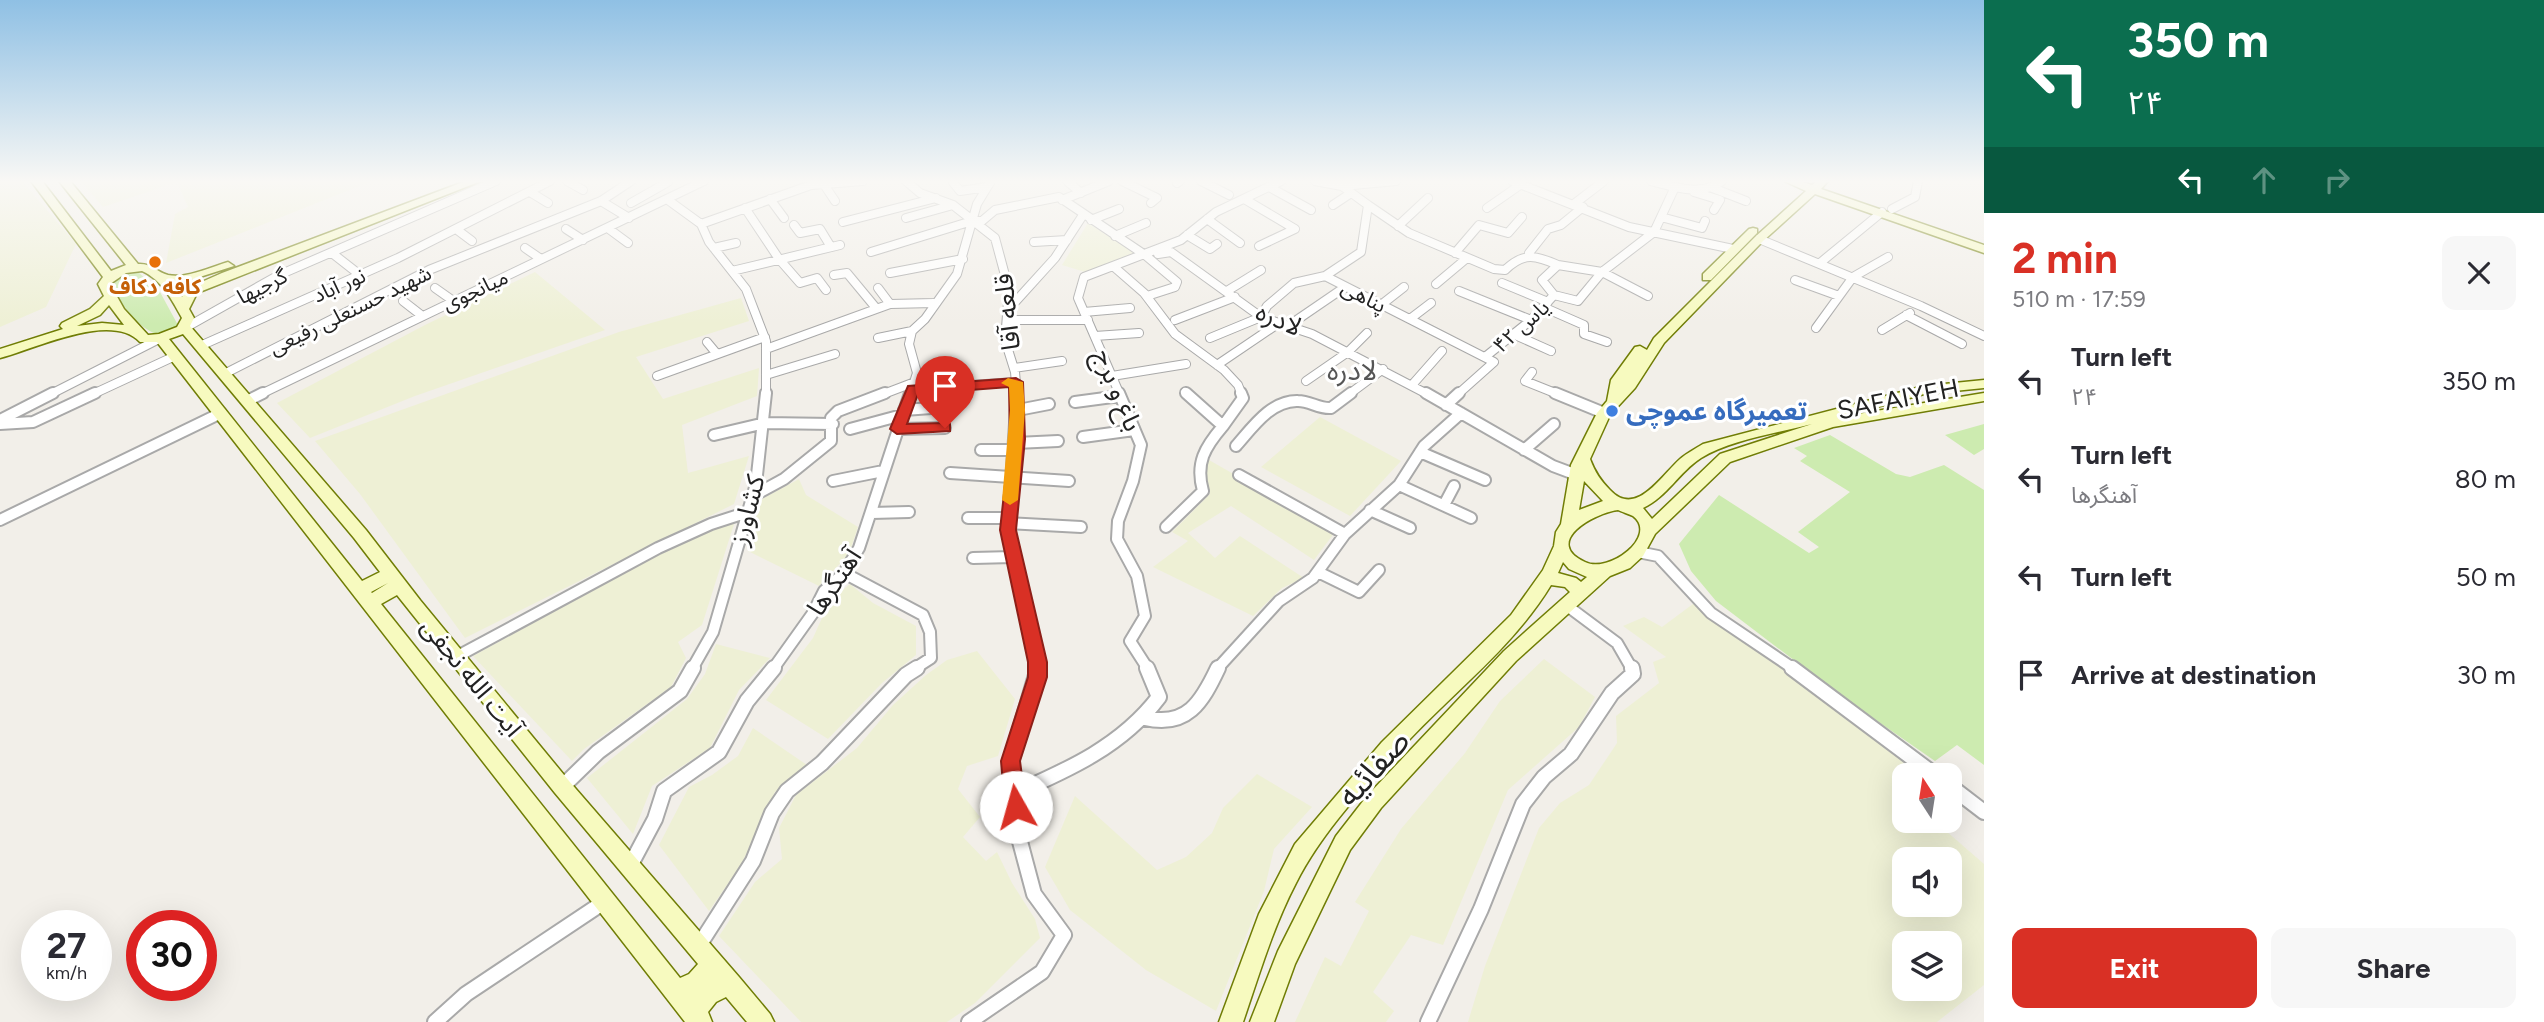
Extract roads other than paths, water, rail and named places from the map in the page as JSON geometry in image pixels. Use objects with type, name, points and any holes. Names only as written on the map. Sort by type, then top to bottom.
[{"type":"main road","points":[[73,229],[105,271],[104,284],[110,298],[137,331],[145,338],[168,347],[193,337],[183,309],[159,277],[149,269],[129,262],[102,229]]},
{"type":"main road","points":[[183,309],[197,282],[334,229]]},
{"type":"main road","points":[[159,277],[197,282],[344,229]]},
{"type":"main road","points":[[1614,400],[1618,380],[1638,352],[1732,249],[1758,229]]},
{"type":"main road","points":[[1580,468],[1621,505],[1642,514],[1650,530],[1639,552],[1604,571],[1583,570],[1565,555],[1562,546],[1580,468],[1604,413],[1630,385],[1659,341],[1769,229]]},
{"type":"main road","points":[[1932,229],[1984,249]]},
{"type":"main road","points":[[1942,229],[1984,242]]},
{"type":"main road","points":[[105,271],[129,262]]},
{"type":"main road","points":[[17,348],[82,319],[95,312],[110,298]]},
{"type":"main road","points":[[82,319],[97,317],[99,320],[94,327]]},
{"type":"main road","points":[[0,354],[94,327],[116,325],[137,331]]},
{"type":"main road","name":"آیت الله نجفی","points":[[193,337],[360,534],[562,788],[762,1022]]},
{"type":"main road","name":"آیت الله نجفی","points":[[168,347],[697,1019]]},
{"type":"main road","name":"SAFAIYEH","points":[[1621,505],[1652,498],[1687,461],[1708,447],[1924,390],[1984,384]]},
{"type":"main road","name":"SAFAIYEH","points":[[1650,530],[1725,458],[1831,423],[1984,397]]},
{"type":"main road","points":[[1569,524],[1586,510],[1621,505]]},
{"type":"main road","name":"صفائیه","points":[[1231,1022],[1277,898],[1317,832],[1411,725],[1528,610],[1549,578],[1562,546]]},
{"type":"main road","name":"صفائیه","points":[[1262,1022],[1286,959],[1343,843],[1374,802],[1510,656],[1604,571]]},
{"type":"main road","points":[[1549,578],[1570,582],[1573,599]]},
{"type":"main road","points":[[364,596],[395,580]]},
{"type":"main road","points":[[1411,725],[1432,740]]},
{"type":"main road","points":[[675,990],[694,984],[706,973],[705,955]]},
{"type":"main road","points":[[697,1019],[708,994],[716,988],[731,985]]},
{"type":"street","name":"گرجیها","points":[[193,337],[279,275],[387,229]]},
{"type":"street","points":[[456,229],[472,241]]},
{"type":"street","name":"نور آباد","points":[[193,337],[360,275],[456,229]]},
{"type":"street","name":"شهید حسنعلی رفیعی","points":[[225,374],[429,270],[532,229]]},
{"type":"street","points":[[566,229],[583,240]]},
{"type":"street","points":[[610,229],[628,243]]},
{"type":"street","name":"میانجوی","points":[[247,401],[452,300],[610,229]]},
{"type":"street","name":"کشاورز","points":[[562,788],[598,752],[681,691],[713,632],[753,496],[765,423],[765,343],[746,289],[714,248],[704,229]]},
{"type":"street","points":[[759,229],[800,282],[817,278],[826,290]]},
{"type":"street","points":[[732,271],[835,246],[820,229],[800,233],[797,229]]},
{"type":"street","points":[[872,252],[947,229]]},
{"type":"street","points":[[878,338],[912,331],[925,319],[957,274],[969,229]]},
{"type":"street","name":"قلعه آقا","points":[[969,1022],[1042,972],[1064,935],[1034,894],[1020,844],[1013,794],[1011,761],[1037,677],[1038,662],[1013,557],[1008,521],[1017,410],[1014,368],[1005,340],[1009,290],[995,239],[982,229]]},
{"type":"street","points":[[1006,316],[1076,229]]},
{"type":"street","name":"لادره","points":[[1104,229],[1145,255],[1171,252],[1261,317],[1317,336],[1383,369],[1553,466],[1580,468]]},
{"type":"street","points":[[1115,236],[1132,229]]},
{"type":"street","name":"باغ و برج","points":[[1146,718],[1159,697],[1148,670],[1130,641],[1145,616],[1138,576],[1117,539],[1118,521],[1133,481],[1141,445],[1077,298],[1084,277],[1145,255],[1195,229]]},
{"type":"street","points":[[1220,229],[1240,243]]},
{"type":"street","points":[[1259,246],[1294,229]]},
{"type":"street","name":"پناهی","points":[[1364,229],[1361,252],[1325,276],[1485,357]]},
{"type":"street","points":[[1404,229],[1454,253],[1505,270],[1520,256],[1528,253],[1549,229]]},
{"type":"street","points":[[1454,253],[1476,229]]},
{"type":"street","points":[[1492,229],[1508,233],[1512,229]]},
{"type":"street","points":[[1640,229],[1732,249]]},
{"type":"street","points":[[1548,301],[1578,301],[1602,272],[1656,229]]},
{"type":"street","points":[[1820,263],[1864,229]]},
{"type":"street","points":[[1187,235],[1210,249],[1217,244]]},
{"type":"street","points":[[1759,239],[1921,306],[1984,336]]},
{"type":"street","points":[[1034,242],[1066,240]]},
{"type":"street","points":[[714,248],[736,243]]},
{"type":"street","points":[[525,248],[541,259]]},
{"type":"street","points":[[332,253],[360,275]]},
{"type":"street","points":[[1528,253],[1558,265]]},
{"type":"street","points":[[1145,255],[1177,282],[1175,287],[1147,296]]},
{"type":"street","points":[[1816,328],[1853,277],[1888,257]]},
{"type":"street","points":[[1436,284],[1467,258]]},
{"type":"street","points":[[890,273],[963,259]]},
{"type":"street","name":"یاس ۴۲","points":[[1446,405],[1494,362],[1485,357],[1531,320],[1548,301],[1542,280],[1558,265],[1602,272],[1648,296]]},
{"type":"street","points":[[1113,266],[1130,278],[1147,296],[1175,334],[1217,365],[1238,385],[1243,398],[1198,463],[1196,472],[1203,491],[1195,502],[1166,527]]},
{"type":"street","points":[[1175,320],[1231,294],[1261,270]]},
{"type":"street","points":[[834,275],[847,273],[876,308]]},
{"type":"street","points":[[1210,338],[1261,317],[1267,306],[1294,284],[1325,276]]},
{"type":"street","points":[[1795,280],[1839,296]]},
{"type":"street","points":[[1502,282],[1548,301],[1584,325],[1584,334],[1607,342]]},
{"type":"street","points":[[1381,305],[1404,286]]},
{"type":"street","points":[[1217,365],[1345,287]]},
{"type":"street","points":[[435,288],[452,300]]},
{"type":"street","points":[[878,288],[890,304]]},
{"type":"street","points":[[1459,291],[1531,320]]},
{"type":"street","points":[[403,300],[421,315]]},
{"type":"street","points":[[657,376],[717,354],[765,343],[890,304],[934,303]]},
{"type":"street","points":[[1410,320],[1431,303]]},
{"type":"street","points":[[1882,330],[1921,306]]},
{"type":"street","points":[[1006,316],[1086,316],[1130,308]]},
{"type":"street","points":[[1906,315],[1962,344]]},
{"type":"street","points":[[1317,336],[1328,328]]},
{"type":"street","points":[[912,331],[909,344],[917,373],[914,386]]},
{"type":"street","points":[[1095,337],[1139,333]]},
{"type":"street","points":[[1306,381],[1348,352],[1367,333]]},
{"type":"street","points":[[1513,334],[1550,351]]},
{"type":"street","points":[[707,342],[717,354]]},
{"type":"street","points":[[0,422],[33,422],[168,347]]},
{"type":"street","points":[[0,422],[168,347]]},
{"type":"street","points":[[1412,385],[1442,351]]},
{"type":"street","points":[[766,376],[835,354]]},
{"type":"street","points":[[1014,368],[1062,361]]},
{"type":"street","points":[[1112,376],[1186,363]]},
{"type":"street","points":[[1236,446],[1278,407],[1294,400],[1321,410],[1331,408],[1383,369]]},
{"type":"street","points":[[1532,372],[1522,385],[1604,413]]},
{"type":"street","points":[[753,496],[784,480],[831,441],[831,418],[838,411],[914,386],[1016,382]]},
{"type":"street","name":"آهنگرها","points":[[630,866],[654,819],[664,792],[719,752],[747,701],[781,659],[824,591],[844,573],[859,548],[897,429],[914,386]]},
{"type":"street","points":[[1185,392],[1200,409],[1223,426]]},
{"type":"street","points":[[1075,402],[1120,396]]},
{"type":"street","points":[[1017,410],[1049,404]]},
{"type":"street","points":[[850,429],[903,413],[944,407]]},
{"type":"street","points":[[0,520],[221,413]]},
{"type":"street","points":[[1013,794],[1069,769],[1146,718],[1165,723],[1191,711],[1206,694],[1219,666],[1255,626],[1279,601],[1318,572],[1345,534],[1399,485],[1420,452],[1440,429],[1461,413]]},
{"type":"street","points":[[714,435],[765,423],[833,424]]},
{"type":"street","points":[[1524,450],[1554,424]]},
{"type":"street","points":[[897,429],[945,428]]},
{"type":"street","points":[[1083,437],[1134,430]]},
{"type":"street","points":[[981,450],[1058,441]]},
{"type":"street","points":[[1420,452],[1485,480]]},
{"type":"street","points":[[833,481],[883,471]]},
{"type":"street","points":[[950,473],[1069,481]]},
{"type":"street","points":[[1239,475],[1345,534]]},
{"type":"street","points":[[1399,485],[1472,517]]},
{"type":"street","points":[[1444,505],[1454,486]]},
{"type":"street","points":[[1370,510],[1410,528]]},
{"type":"street","points":[[456,657],[508,625],[660,547],[719,519],[748,512]]},
{"type":"street","points":[[872,513],[909,512]]},
{"type":"street","points":[[968,518],[1081,527]]},
{"type":"street","points":[[1639,552],[1658,556],[1711,613],[1759,643],[1919,763]]},
{"type":"street","points":[[973,558],[1013,557]]},
{"type":"street","points":[[1318,572],[1359,592],[1379,570]]},
{"type":"street","points":[[705,955],[752,861],[772,813],[787,790],[822,763],[906,676],[931,658],[930,632],[923,615],[887,599],[867,583],[844,573]]},
{"type":"street","points":[[1428,1022],[1481,909],[1512,825],[1523,804],[1544,777],[1571,754],[1612,693],[1633,674],[1629,657],[1589,621],[1573,599]]},
{"type":"street","points":[[1962,795],[1984,812]]},
{"type":"street","points":[[435,1022],[466,994],[604,902]]},
{"type":"place","name":"کافه دکاف","points":[[155,262]]},
{"type":"place","name":"تعمیرگاه عموچی","points":[[1612,411]]},
{"type":"district","name":"لادره","points":[[1352,370]]}]
